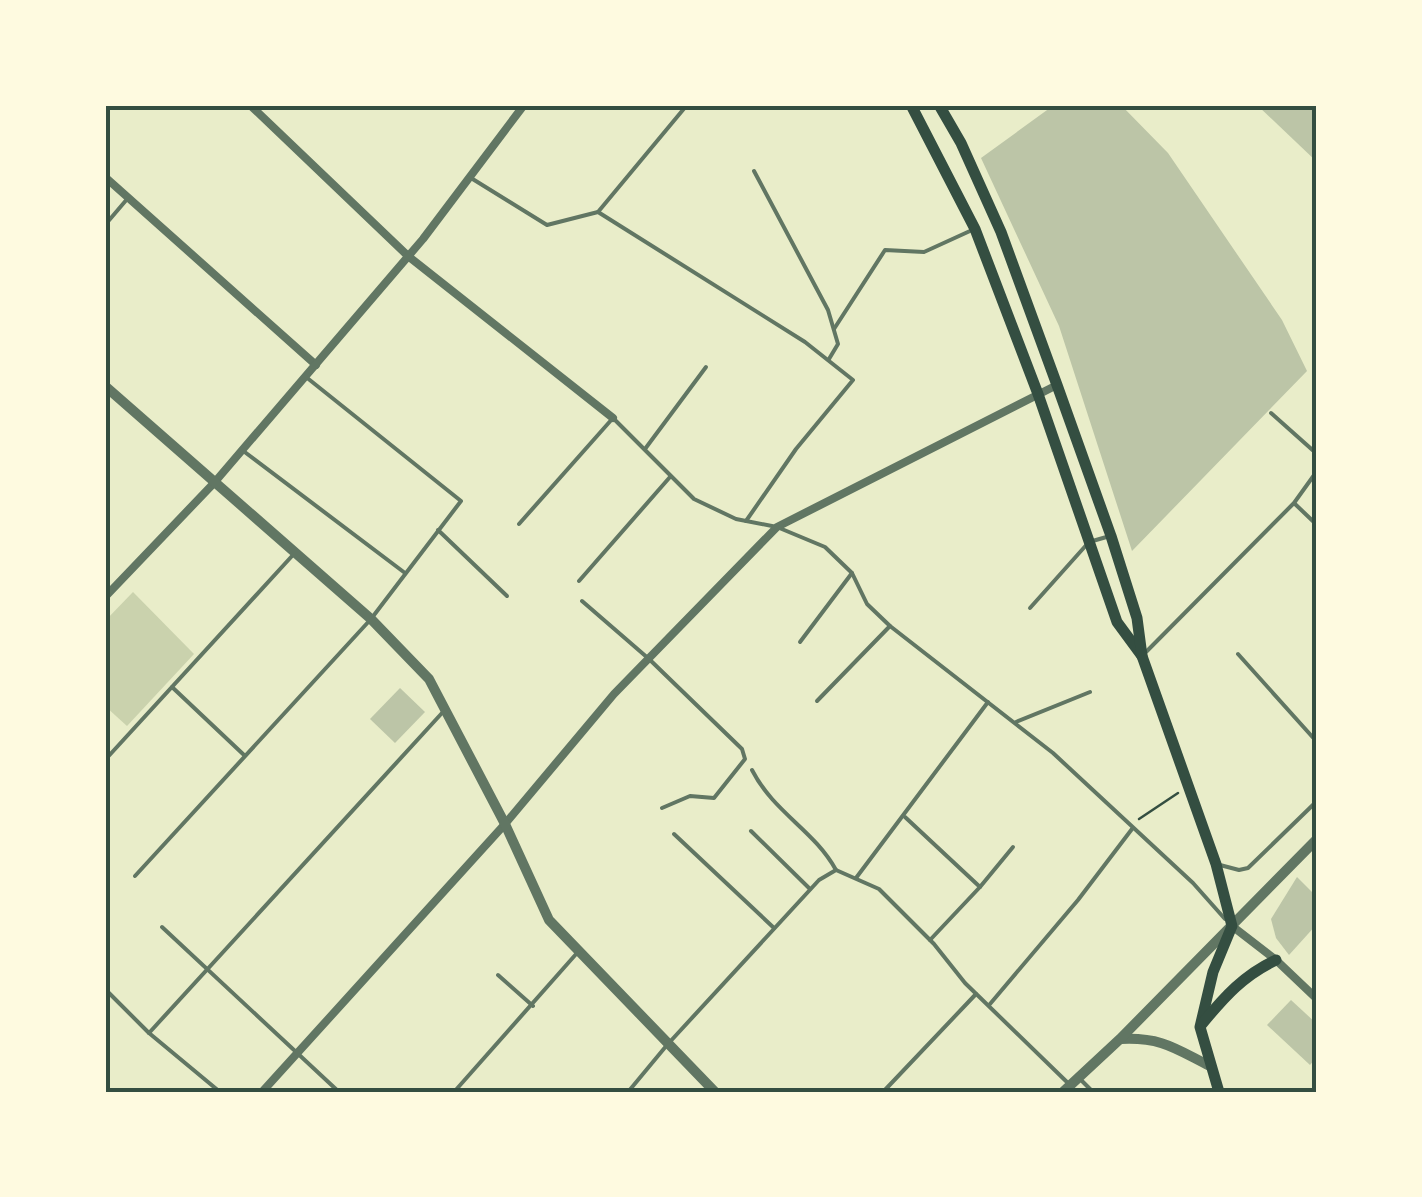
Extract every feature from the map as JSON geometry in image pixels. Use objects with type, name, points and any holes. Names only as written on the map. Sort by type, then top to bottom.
[{"type":"main road","points":[[912,105],[975,229],[1038,394],[1117,622],[1142,656]]},
{"type":"main road","points":[[939,105],[962,143],[1001,232],[1058,385],[1111,536],[1136,618],[1142,656],[1216,864],[1232,926],[1213,972],[1200,1027],[1218,1092]]},
{"type":"main road","points":[[1200,1027],[1234,986],[1276,960]]},
{"type":"street","points":[[250,105],[408,256],[613,418]]},
{"type":"street","points":[[105,596],[214,483],[306,377],[408,256],[524,105]]},
{"type":"street","points":[[105,177],[316,365]]},
{"type":"street","points":[[262,1092],[505,824],[614,694],[777,527],[1058,385]]},
{"type":"street","points":[[105,386],[372,619],[428,679],[505,824],[549,920],[715,1092]]},
{"type":"street","points":[[1071,1085],[1317,840]]},
{"type":"street","points":[[1232,926],[1276,960],[1317,1000]]},
{"type":"street","points":[[1120,1039],[1149,1038],[1178,1047],[1210,1066]]},
{"type":"lane","points":[[469,176],[548,225],[598,212],[686,105]]},
{"type":"lane","points":[[754,171],[828,310],[838,344],[829,358]]},
{"type":"lane","points":[[105,225],[128,198]]},
{"type":"lane","points":[[598,212],[829,358],[853,380],[796,449],[746,520]]},
{"type":"lane","points":[[834,329],[886,250],[924,252],[975,229]]},
{"type":"lane","points":[[645,450],[706,367]]},
{"type":"lane","points":[[134,876],[372,619],[461,501],[306,377]]},
{"type":"lane","points":[[1271,412],[1317,454]]},
{"type":"lane","points":[[519,524],[613,418],[694,499],[825,547],[852,573],[868,604],[890,626],[1014,722],[1193,884],[1232,926]]},
{"type":"lane","points":[[242,450],[405,574]]},
{"type":"lane","points":[[1142,656],[1294,503],[1317,471]]},
{"type":"lane","points":[[579,582],[670,477]]},
{"type":"lane","points":[[1294,503],[1317,525]]},
{"type":"lane","points":[[438,530],[506,596]]},
{"type":"lane","points":[[1030,608],[1089,542],[1111,536]]},
{"type":"lane","points":[[105,760],[295,553]]},
{"type":"lane","points":[[800,642],[852,573]]},
{"type":"lane","points":[[582,602],[649,659],[742,750],[745,759],[714,798],[690,796],[662,808]]},
{"type":"lane","points":[[817,701],[890,626]]},
{"type":"lane","points":[[1238,654],[1317,742]]},
{"type":"lane","points":[[172,687],[244,755]]},
{"type":"lane","points":[[1014,722],[1090,692]]},
{"type":"lane","points":[[856,878],[989,701]]},
{"type":"lane","points":[[149,1032],[445,710]]},
{"type":"lane","points":[[752,770],[765,796],[826,851],[836,870],[878,889],[930,940],[976,994],[1071,1085],[1093,1092]]},
{"type":"lane","points":[[1216,864],[1239,870],[1248,868],[1317,801]]},
{"type":"lane","points":[[904,817],[980,887]]},
{"type":"lane","points":[[990,1004],[1078,900],[1131,827]]},
{"type":"lane","points":[[751,830],[810,889]]},
{"type":"lane","points":[[674,834],[774,928]]},
{"type":"lane","points":[[930,940],[1013,847]]},
{"type":"lane","points":[[628,1092],[810,889],[836,870]]},
{"type":"lane","points":[[162,927],[339,1092]]},
{"type":"lane","points":[[454,1092],[577,952]]},
{"type":"lane","points":[[498,975],[533,1006]]},
{"type":"lane","points":[[105,990],[220,1092]]},
{"type":"lane","points":[[883,1092],[976,994]]},
{"type":"path","points":[[1131,827],[1188,786]]},
{"type":"green space","points":[[133,592],[194,654],[127,726],[105,706],[105,621]]},
{"type":"building","points":[[1054,105],[1121,105],[1168,153],[1282,320],[1307,371],[1132,551],[1059,326],[981,158]]},
{"type":"building","points":[[1257,105],[1309,105],[1317,112],[1317,162]]},
{"type":"building","points":[[400,688],[425,712],[395,743],[370,719]]},
{"type":"building","points":[[1297,877],[1317,897],[1317,924],[1289,955],[1276,938],[1271,919]]},
{"type":"building","points":[[1291,1000],[1317,1024],[1317,1057],[1310,1065],[1267,1025]]}]
